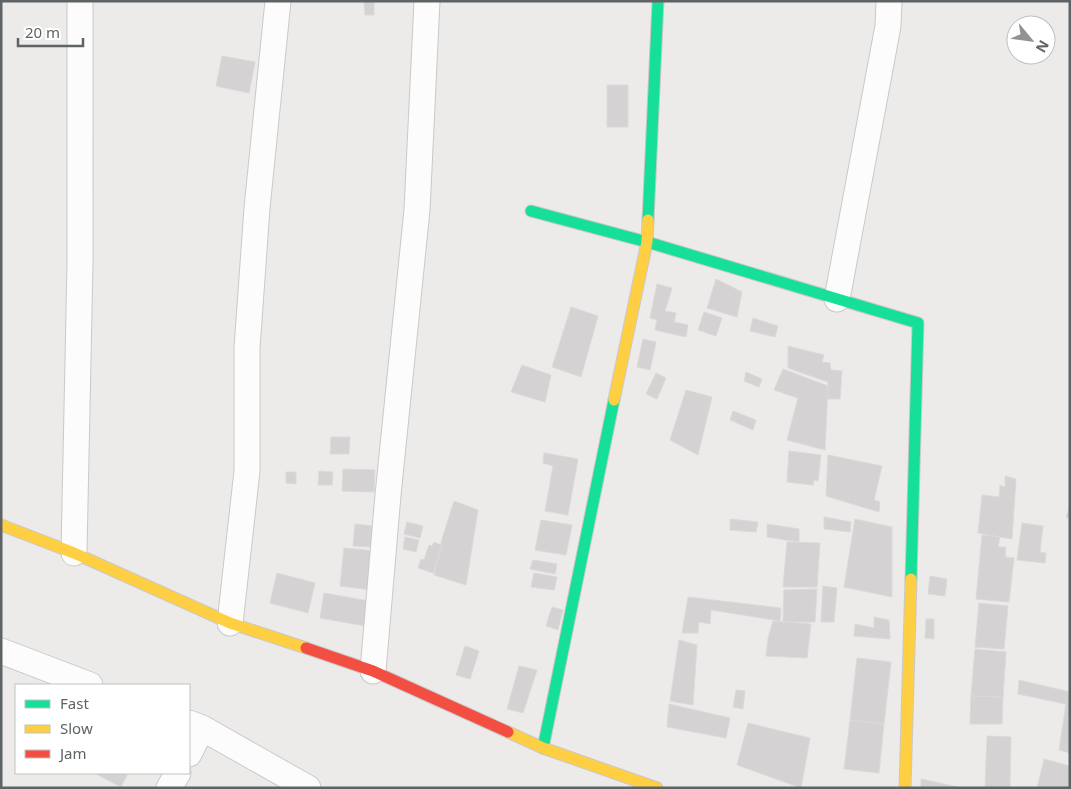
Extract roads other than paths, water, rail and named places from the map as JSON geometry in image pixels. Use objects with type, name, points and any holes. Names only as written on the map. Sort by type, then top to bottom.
[{"type":"street","points":[[74,553],[80,263],[80,1]]},
{"type":"street","points":[[230,624],[247,471],[247,348],[257,208],[278,1]]},
{"type":"street","points":[[373,671],[388,495],[417,210],[427,1]]},
{"type":"street","points":[[543,748],[647,242],[658,1]]},
{"type":"street","points":[[837,299],[888,26],[889,1]]},
{"type":"street","points":[[531,211],[647,242],[918,323],[905,788]]},
{"type":"street","points":[[1,525],[74,553],[230,624],[373,671],[543,748],[657,788]]},
{"type":"street","points":[[1,651],[87,684]]},
{"type":"street","points":[[190,749],[195,725],[308,788]]},
{"type":"street","points":[[169,788],[177,774]]}]
